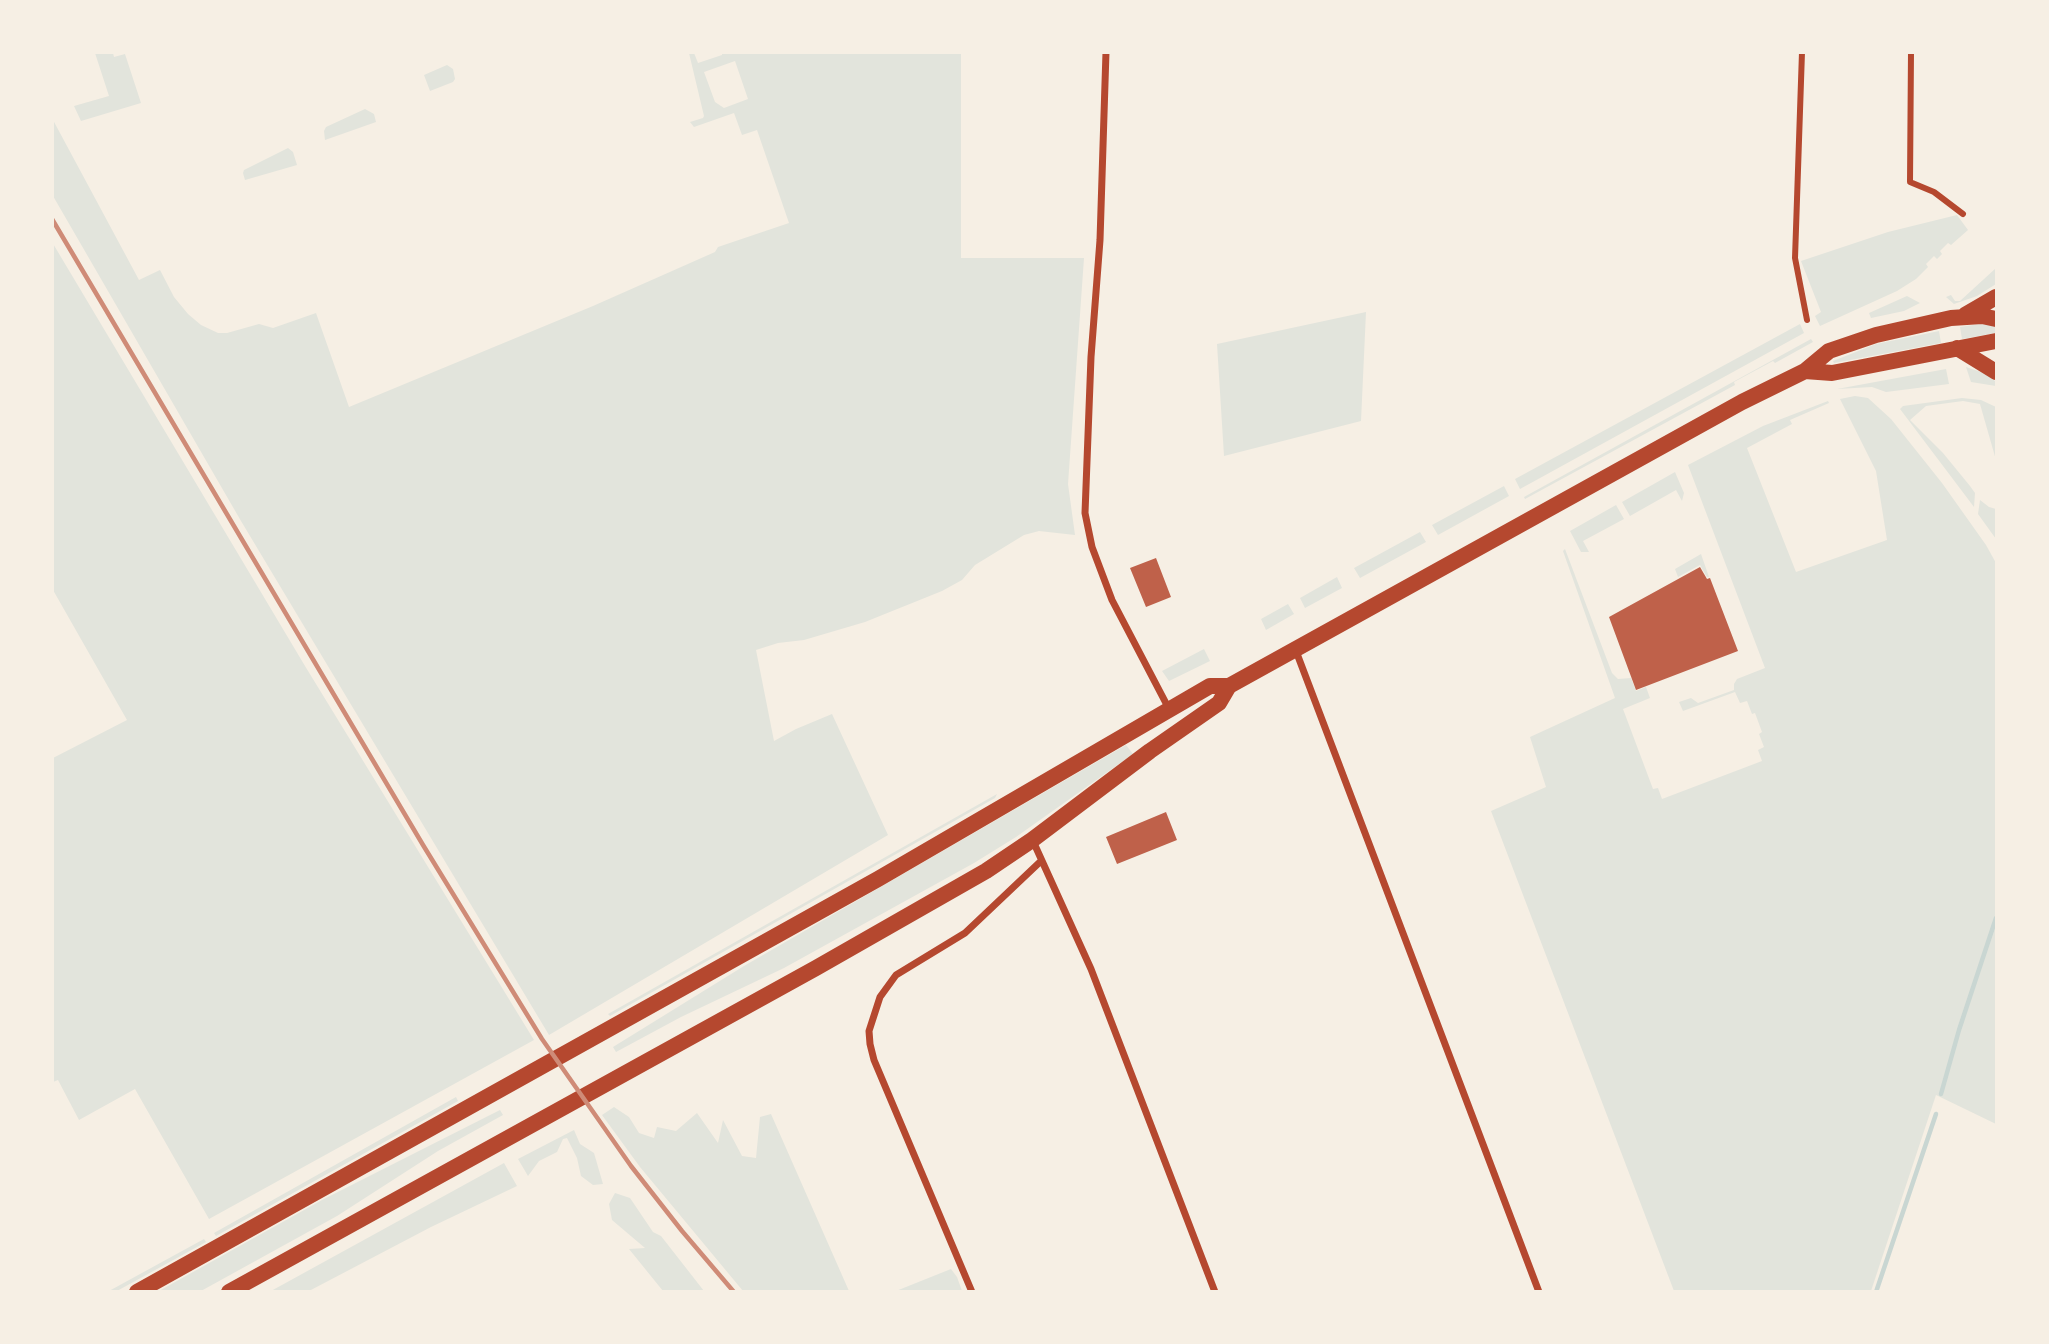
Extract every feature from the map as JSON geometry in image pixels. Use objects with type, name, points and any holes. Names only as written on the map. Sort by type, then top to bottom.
[{"type":"main road","points":[[137,1292],[878,879],[1210,686],[1229,686],[1742,401],[1805,372],[1824,354],[1852,342],[1962,316],[1997,297]]},
{"type":"main road","points":[[1962,316],[1997,319]]},
{"type":"main road","points":[[1805,372],[1826,374],[1997,341]]},
{"type":"main road","points":[[1957,348],[1997,372]]},
{"type":"main road","points":[[229,1292],[583,1098],[986,871],[1219,703],[1229,686]]},
{"type":"street","points":[[1105,52],[1100,240],[1091,356],[1085,513],[1092,547],[1112,600],[1169,709]]},
{"type":"street","points":[[1802,52],[1795,258],[1807,320]]},
{"type":"street","points":[[1911,52],[1910,182],[1934,192],[1963,214]]},
{"type":"street","points":[[1295,649],[1539,1292]]},
{"type":"street","points":[[1032,840],[1091,969],[1215,1292]]},
{"type":"street","points":[[972,1292],[874,1060],[869,1031],[880,997],[896,975],[965,933],[1041,861]]},
{"type":"shaded area","points":[[95,53],[113,53],[114,57],[125,54],[141,103],[81,121],[74,106],[109,96]]},
{"type":"shaded area","points":[[689,53],[694,53],[698,63],[722,55],[961,53],[961,258],[1084,258],[1068,484],[1075,535],[1039,531],[1024,535],[975,565],[962,580],[942,591],[865,622],[804,640],[778,643],[756,650],[774,741],[832,714],[888,835],[549,1035],[241,521],[53,196],[53,120],[139,280],[160,270],[174,297],[188,314],[201,325],[218,333],[259,324],[273,328],[316,313],[349,407],[593,306],[715,252],[718,247],[789,223],[757,130],[742,135],[734,113],[694,127],[690,122],[704,116]],"holes":[[[735,61],[748,99],[724,108],[715,102],[704,72]]]},
{"type":"shaded area","points":[[447,65],[453,69],[455,79],[430,91],[424,75]]},
{"type":"shaded area","points":[[365,109],[374,114],[376,122],[325,140],[326,127]]},
{"type":"shaded area","points":[[288,148],[293,152],[297,165],[245,180],[244,170]]},
{"type":"shaded area","points":[[1957,215],[1968,230],[1951,245],[1948,243],[1937,259],[1934,256],[1916,279],[1897,291],[1820,326],[1815,316],[1821,312],[1801,261],[1888,232]]},
{"type":"shaded area","points":[[52,242],[305,666],[534,1040],[209,1219],[135,1089],[79,1120],[58,1080],[53,1082],[53,758],[127,720],[53,590]]},
{"type":"shaded area","points":[[1996,268],[1996,284],[1977,296],[1954,304],[1946,297],[1951,295],[1955,301],[1960,301]]},
{"type":"shaded area","points":[[1907,296],[1920,303],[1904,311],[1871,318],[1869,313]]},
{"type":"shaded area","points":[[1366,312],[1361,421],[1224,456],[1217,344]]},
{"type":"shaded area","points":[[1800,324],[1804,333],[1520,489],[1515,479]]},
{"type":"shaded area","points":[[1979,324],[1996,326],[1996,333],[1962,339],[1960,327]]},
{"type":"shaded area","points":[[1939,331],[1941,343],[1834,363],[1833,361],[1876,344]]},
{"type":"shaded area","points":[[1811,339],[1813,342],[1734,382],[1735,385],[1525,499],[1524,497]]},
{"type":"shaded area","points":[[1966,367],[1987,374],[1996,382],[1996,386],[1971,382]]},
{"type":"shaded area","points":[[1946,369],[1949,384],[1886,392],[1872,387],[1837,389]]},
{"type":"shaded area","points":[[1855,396],[1868,398],[1891,419],[1942,483],[1996,563],[1996,1124],[1936,1095],[1871,1291],[1674,1291],[1491,811],[1546,787],[1530,737],[1615,698],[1563,551],[1565,549],[1612,673],[1618,679],[1631,678],[1636,691],[1646,687],[1650,698],[1623,709],[1653,789],[1658,788],[1662,799],[1762,761],[1758,750],[1764,747],[1759,734],[1762,732],[1755,713],[1752,714],[1747,701],[1740,703],[1735,692],[1683,711],[1679,702],[1691,698],[1698,703],[1734,690],[1737,679],[1765,668],[1688,465],[1763,426],[1828,401],[1829,403],[1790,420],[1792,424],[1747,448],[1796,572],[1887,540],[1876,471],[1840,399]]},
{"type":"shaded area","points":[[1962,398],[1981,400],[1996,407],[1996,460],[1980,404],[1963,401],[1926,406],[1910,420],[1943,453],[1970,486],[1975,493],[1974,507],[1900,409],[1903,406]]},
{"type":"shaded area","points":[[1675,472],[1684,493],[1682,501],[1676,490],[1630,516],[1622,502]]},
{"type":"shaded area","points":[[1504,486],[1509,496],[1438,535],[1432,525]]},
{"type":"shaded area","points":[[1980,500],[1996,509],[1996,539],[1978,514]]},
{"type":"shaded area","points":[[1616,505],[1624,519],[1583,541],[1589,552],[1581,552],[1570,531]]},
{"type":"shaded area","points":[[1420,532],[1426,542],[1360,578],[1354,568]]},
{"type":"shaded area","points":[[1701,554],[1709,577],[1700,565],[1678,577],[1675,569]]},
{"type":"shaded area","points":[[1337,577],[1342,588],[1305,608],[1300,598]]},
{"type":"shaded area","points":[[1288,604],[1294,614],[1266,630],[1261,619]]},
{"type":"shaded area","points":[[1204,649],[1210,661],[1169,681],[1162,671]]},
{"type":"shaded area","points":[[1126,745],[1133,754],[1016,837],[974,863],[784,968],[681,1017],[616,1052],[613,1047],[744,966]]},
{"type":"shaded area","points":[[997,794],[995,798],[610,1016],[608,1014]]},
{"type":"shaded area","points":[[456,1097],[458,1101],[216,1236],[214,1233]]},
{"type":"shaded area","points":[[614,1107],[629,1117],[639,1133],[654,1138],[657,1127],[676,1131],[697,1113],[718,1143],[723,1120],[742,1156],[756,1158],[760,1117],[771,1114],[849,1291],[743,1291],[640,1167],[602,1115]]},
{"type":"shaded area","points":[[500,1110],[503,1115],[438,1151],[337,1216],[201,1291],[159,1291],[322,1200]]},
{"type":"shaded area","points":[[574,1130],[580,1144],[594,1153],[603,1184],[593,1185],[581,1176],[577,1158],[567,1138],[563,1139],[557,1152],[539,1161],[528,1176],[518,1159]]},
{"type":"shaded area","points":[[504,1163],[517,1186],[431,1227],[309,1291],[271,1291]]},
{"type":"shaded area","points":[[615,1193],[630,1198],[653,1232],[661,1236],[704,1291],[663,1291],[629,1249],[645,1248],[612,1220],[609,1204]]},
{"type":"shaded area","points":[[204,1239],[206,1242],[117,1291],[109,1291]]},
{"type":"shaded area","points":[[951,1269],[962,1291],[896,1291]]},
{"type":"building","points":[[1156,558],[1171,597],[1146,607],[1130,568]]},
{"type":"building","points":[[1700,567],[1707,579],[1710,578],[1738,651],[1636,690],[1609,617]]},
{"type":"building","points":[[1166,812],[1177,840],[1117,864],[1106,837]]},
{"type":"waterway","points":[[1941,1094],[1996,918]]},
{"type":"waterway","points":[[1876,1292],[1936,1114]]},
{"type":"railway","points":[[52,219],[423,845],[542,1039],[631,1166],[734,1292]]}]
